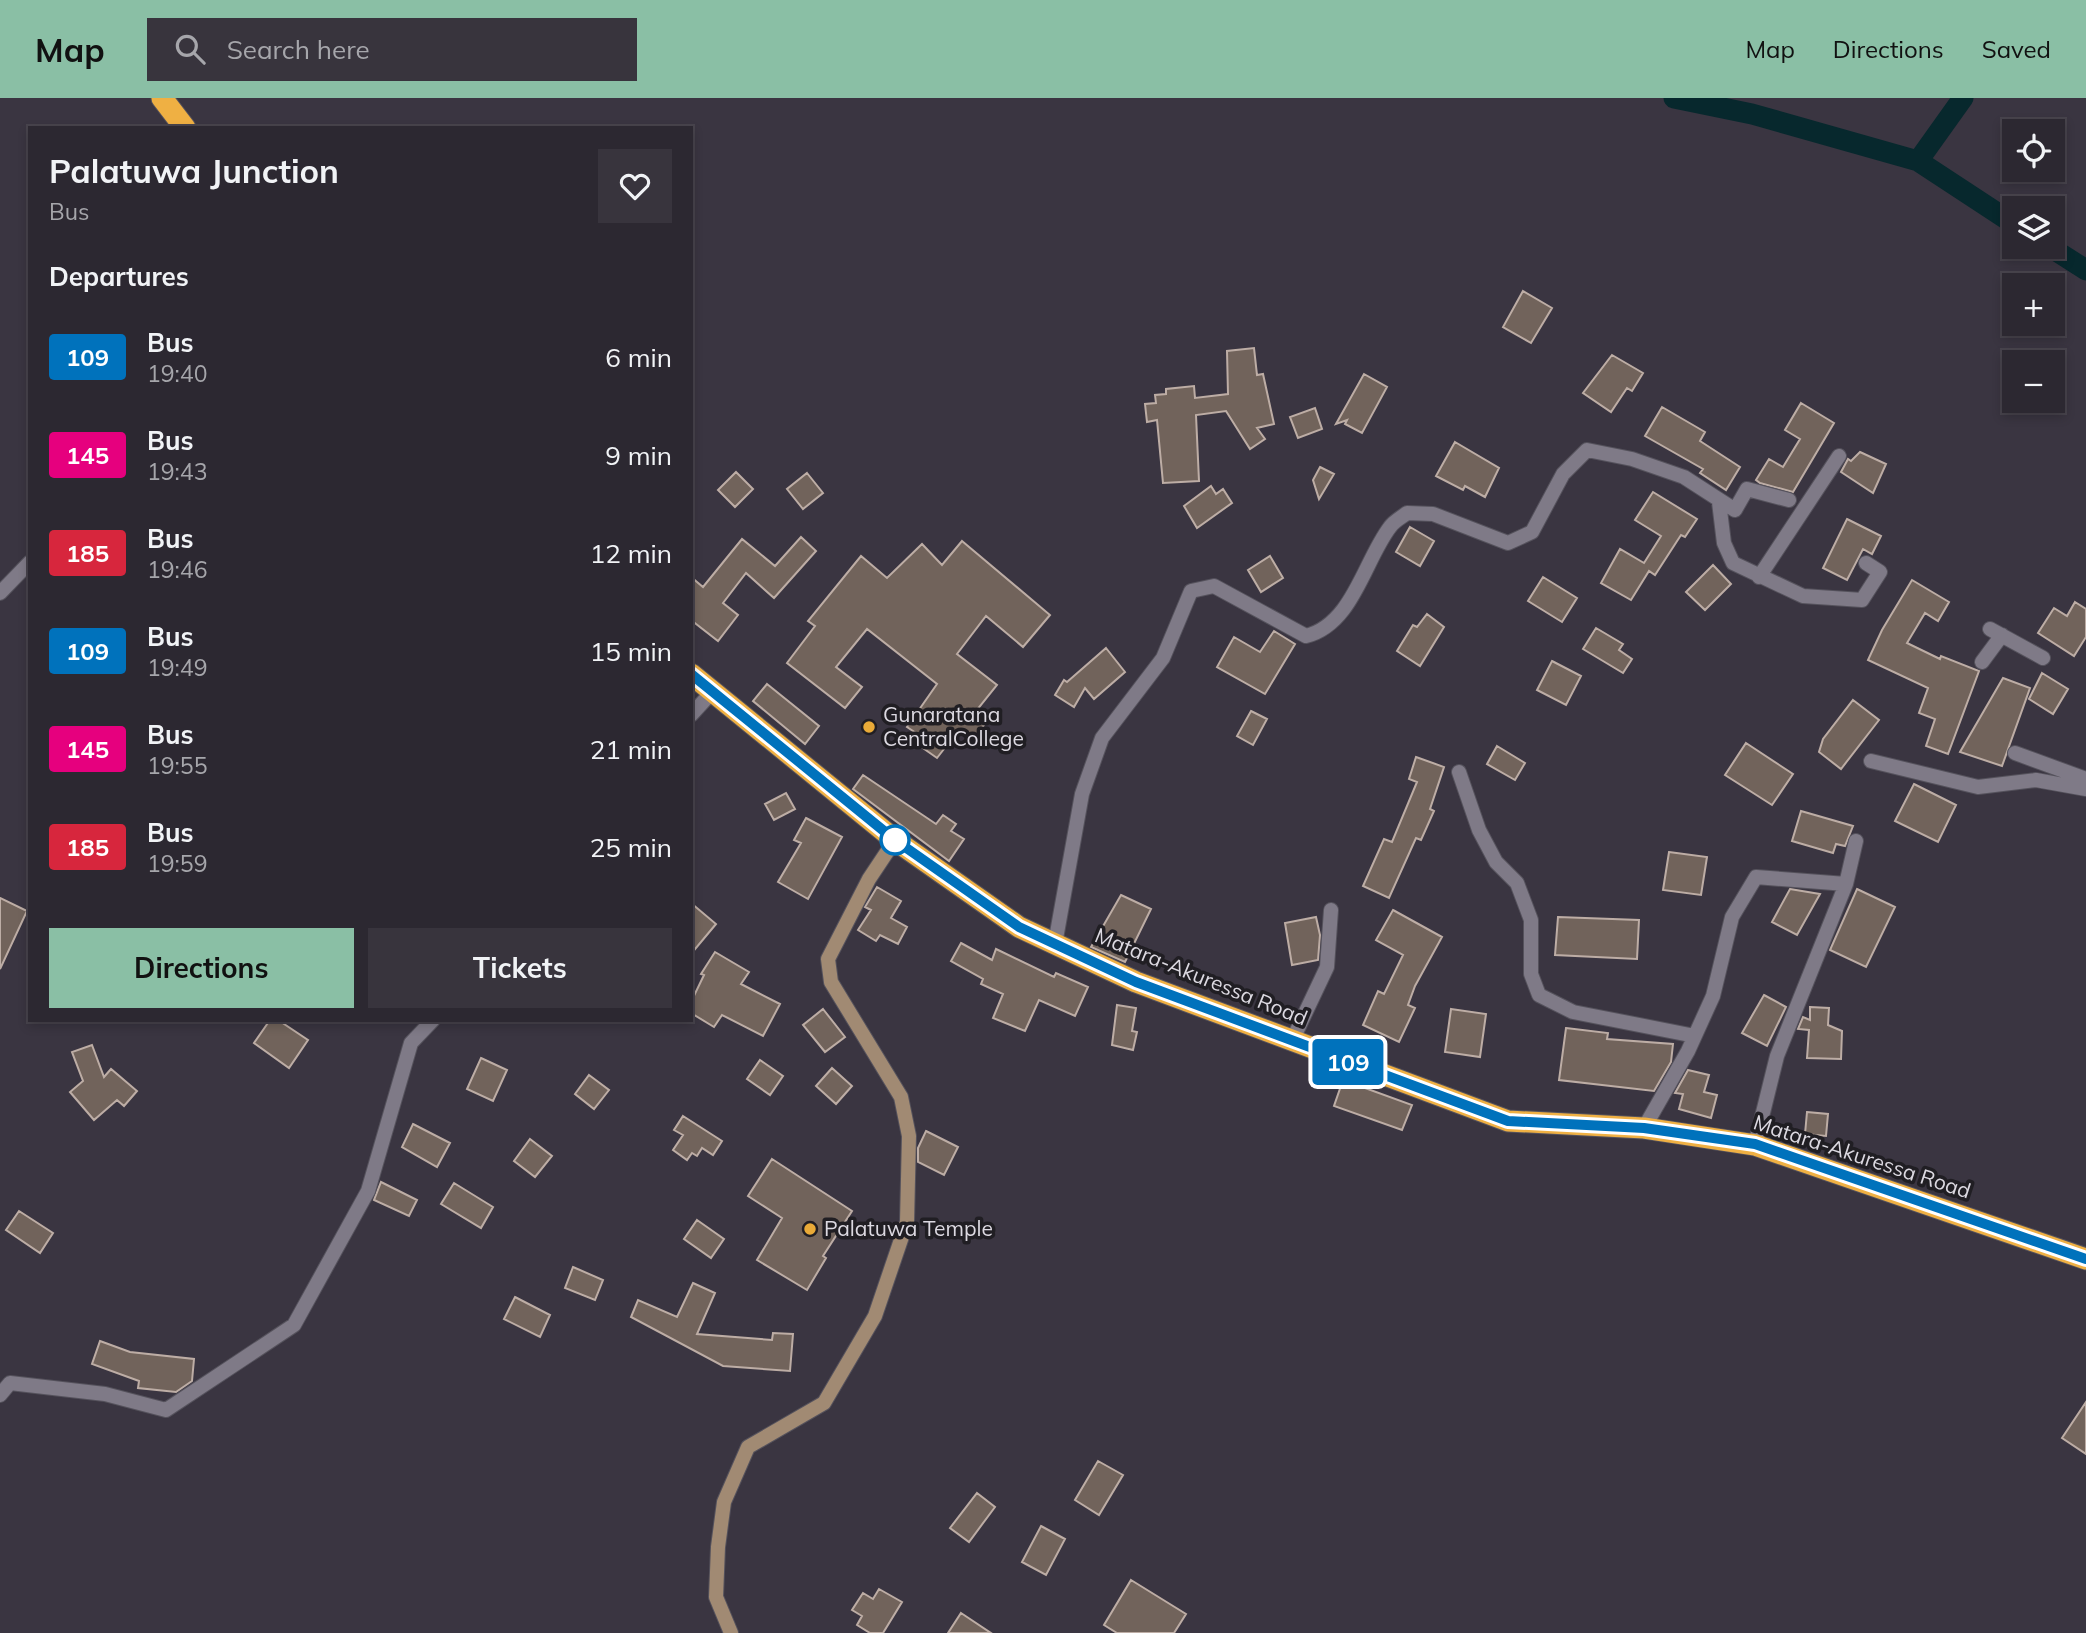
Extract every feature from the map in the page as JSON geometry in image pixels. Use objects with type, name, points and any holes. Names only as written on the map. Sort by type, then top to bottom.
[{"type":"highway","points":[[162,98],[183,126]]},
{"type":"highway","name":"Matara-Akuressa Road","points":[[693,676],[895,840],[1019,927],[1136,982],[1508,1121],[1644,1128],[1755,1144],[2086,1259]]},
{"type":"street","points":[[1055,944],[1082,794],[1102,738],[1163,658],[1191,590],[1214,586],[1306,636],[1324,631],[1363,578],[1391,526],[1407,513],[1433,514],[1508,543],[1532,533],[1563,474],[1587,450],[1632,459],[1684,477],[1735,510],[1747,489],[1789,499]]},
{"type":"street","points":[[1759,577],[1839,456]]},
{"type":"street","points":[[1719,502],[1724,543],[1733,562],[1759,577],[1803,596],[1862,600],[1880,572],[1866,563]]},
{"type":"street","points":[[0,593],[28,564]]},
{"type":"street","points":[[1982,662],[1996,632],[2043,658]]},
{"type":"street","points":[[693,713],[713,691]]},
{"type":"street","points":[[2015,753],[2086,779]]},
{"type":"street","points":[[1871,761],[1978,787],[2036,780],[2086,789]]},
{"type":"street","points":[[1459,772],[1479,830],[1496,862],[1517,883],[1531,920],[1531,974],[1539,995],[1573,1012],[1695,1036]]},
{"type":"street","points":[[731,1633],[716,1597],[718,1547],[724,1502],[748,1447],[824,1403],[875,1316],[907,1222],[909,1136],[901,1097],[831,982],[828,959],[869,879],[895,840]]},
{"type":"street","points":[[1755,1144],[1777,1056],[1846,884],[1856,841]]},
{"type":"street","points":[[1644,1128],[1695,1036],[1713,996],[1732,917],[1756,877],[1846,884]]},
{"type":"street","points":[[1292,1041],[1327,967],[1331,910]]},
{"type":"street","points":[[0,1395],[10,1383],[104,1394],[166,1410],[293,1325],[368,1191],[411,1043],[431,1022]]},
{"type":"building","points":[[1523,291],[1552,308],[1531,343],[1503,327]]},
{"type":"building","points":[[1254,348],[1257,375],[1263,374],[1274,424],[1257,428],[1265,439],[1250,449],[1226,411],[1196,415],[1199,481],[1163,483],[1157,420],[1147,422],[1145,404],[1156,403],[1155,395],[1166,394],[1166,389],[1194,386],[1195,398],[1228,394],[1227,351]]},
{"type":"building","points":[[1612,355],[1643,373],[1632,391],[1627,388],[1611,412],[1583,393]]},
{"type":"building","points":[[1364,374],[1387,387],[1362,433],[1345,424],[1347,420],[1336,424]]},
{"type":"building","points":[[1801,403],[1834,423],[1793,492],[1760,483],[1756,480],[1769,459],[1783,467],[1800,439],[1785,430]]},
{"type":"building","points":[[1662,407],[1705,432],[1700,441],[1740,467],[1726,490],[1700,473],[1703,469],[1645,436]]},
{"type":"building","points":[[1315,408],[1322,429],[1298,438],[1290,417]]},
{"type":"building","points":[[1455,442],[1499,468],[1485,497],[1465,486],[1463,490],[1436,476]]},
{"type":"building","points":[[1860,452],[1886,464],[1873,493],[1841,472],[1848,459],[1851,461]]},
{"type":"building","points":[[1320,467],[1334,474],[1319,499],[1313,480]]},
{"type":"building","points":[[736,472],[753,489],[735,507],[718,490]]},
{"type":"building","points":[[807,473],[823,493],[803,509],[787,489]]},
{"type":"building","points":[[1211,486],[1216,494],[1223,489],[1232,503],[1197,528],[1184,506]]},
{"type":"building","points":[[1653,492],[1697,519],[1685,537],[1681,535],[1655,575],[1649,571],[1631,600],[1601,583],[1620,549],[1644,563],[1661,536],[1635,520]]},
{"type":"building","points":[[1847,519],[1881,536],[1872,554],[1863,549],[1847,580],[1823,568]]},
{"type":"building","points":[[1410,527],[1434,541],[1420,566],[1396,552]]},
{"type":"building","points":[[801,537],[816,551],[774,598],[746,573],[723,603],[738,615],[718,641],[693,622],[693,579],[703,587],[742,539],[775,566]]},
{"type":"building","points":[[962,541],[1050,615],[1023,647],[986,616],[957,654],[997,685],[972,716],[984,725],[973,741],[958,731],[937,758],[920,746],[925,739],[907,727],[937,684],[867,629],[836,667],[862,687],[845,708],[787,663],[815,626],[808,621],[861,556],[887,578],[922,544],[942,565]]},
{"type":"building","points":[[1270,556],[1283,578],[1261,592],[1248,570]]},
{"type":"building","points":[[1713,565],[1731,584],[1705,610],[1686,592]]},
{"type":"building","points":[[1543,577],[1577,598],[1562,622],[1528,601]]},
{"type":"building","points":[[1912,580],[1949,602],[1938,621],[1925,613],[1907,643],[1940,659],[1941,656],[1979,671],[1948,754],[1926,746],[1935,719],[1919,713],[1928,688],[1868,660],[1882,630]]},
{"type":"building","points":[[2075,602],[2086,609],[2086,637],[2074,656],[2038,633],[2054,608],[2067,616]]},
{"type":"building","points":[[1427,614],[1444,627],[1420,666],[1397,651],[1413,625],[1417,627]]},
{"type":"building","points":[[1596,628],[1623,644],[1619,650],[1632,659],[1623,673],[1583,649]]},
{"type":"building","points":[[1274,631],[1295,644],[1265,694],[1217,667],[1234,637],[1260,652]]},
{"type":"building","points":[[1106,648],[1125,672],[1094,699],[1085,688],[1074,707],[1055,695],[1064,680],[1067,682]]},
{"type":"building","points":[[1552,661],[1581,676],[1566,705],[1537,690]]},
{"type":"building","points":[[2042,673],[2068,689],[2053,714],[2029,699]]},
{"type":"building","points":[[2003,678],[2030,688],[2002,766],[1960,752]]},
{"type":"building","points":[[767,684],[819,726],[805,744],[753,701]]},
{"type":"building","points":[[1853,700],[1879,720],[1841,769],[1819,752],[1823,739]]},
{"type":"building","points":[[1251,711],[1267,719],[1253,745],[1237,736]]},
{"type":"building","points":[[1746,743],[1793,774],[1772,805],[1725,775]]},
{"type":"building","points":[[1497,746],[1525,763],[1515,780],[1487,764]]},
{"type":"building","points":[[1416,757],[1444,767],[1430,809],[1434,811],[1421,840],[1416,838],[1389,898],[1363,886],[1384,839],[1392,842],[1417,782],[1409,779]]},
{"type":"building","points":[[863,775],[936,824],[943,815],[956,824],[951,831],[964,839],[949,861],[853,789]]},
{"type":"building","points":[[1914,784],[1956,805],[1938,842],[1895,821]]},
{"type":"building","points":[[786,793],[795,809],[774,820],[765,804]]},
{"type":"building","points":[[1801,811],[1853,826],[1845,846],[1836,844],[1833,853],[1792,841]]},
{"type":"building","points":[[806,818],[842,837],[808,899],[778,882],[801,843],[794,840]]},
{"type":"building","points":[[1669,852],[1707,857],[1701,895],[1663,890]]},
{"type":"building","points":[[877,887],[901,901],[891,918],[907,927],[898,944],[880,935],[876,941],[858,930],[871,910],[865,907]]},
{"type":"building","points":[[1790,889],[1820,894],[1797,935],[1772,922]]},
{"type":"building","points":[[1857,889],[1895,907],[1866,967],[1830,950]]},
{"type":"building","points":[[1121,895],[1151,909],[1125,962],[1091,947]]},
{"type":"building","points":[[0,898],[27,911],[0,969]]},
{"type":"building","points":[[693,905],[716,924],[693,952]]},
{"type":"building","points":[[1393,910],[1442,937],[1415,986],[1408,1005],[1415,1008],[1399,1042],[1363,1025],[1378,991],[1384,994],[1403,955],[1376,940]]},
{"type":"building","points":[[1316,917],[1320,935],[1318,960],[1292,965],[1285,923]]},
{"type":"building","points":[[1558,917],[1639,920],[1637,959],[1555,955]]},
{"type":"building","points":[[961,943],[992,960],[996,949],[1054,977],[1056,973],[1088,987],[1075,1016],[1039,1000],[1025,1031],[993,1018],[1003,994],[981,984],[983,979],[951,961]]},
{"type":"building","points":[[715,952],[749,972],[741,984],[780,1004],[763,1036],[722,1015],[714,1027],[693,1014],[693,998],[704,975],[701,974]]},
{"type":"building","points":[[1764,995],[1786,1007],[1767,1046],[1742,1033]]},
{"type":"building","points":[[1117,1005],[1136,1008],[1132,1031],[1137,1032],[1133,1050],[1112,1045]]},
{"type":"building","points":[[1810,1007],[1829,1008],[1828,1025],[1842,1031],[1841,1059],[1807,1058],[1809,1030],[1798,1029],[1803,1017],[1810,1020]]},
{"type":"building","points":[[823,1009],[845,1037],[825,1052],[803,1025]]},
{"type":"building","points":[[1451,1009],[1486,1014],[1480,1057],[1445,1052]]},
{"type":"building","points":[[269,1022],[281,1022],[308,1040],[289,1068],[254,1043]]},
{"type":"building","points":[[1566,1028],[1608,1033],[1607,1039],[1673,1044],[1671,1062],[1654,1091],[1559,1080]]},
{"type":"building","points":[[92,1045],[104,1077],[111,1069],[137,1091],[124,1106],[117,1100],[94,1120],[70,1092],[83,1081],[72,1052]]},
{"type":"building","points":[[481,1058],[507,1070],[493,1101],[467,1089]]},
{"type":"building","points":[[760,1060],[783,1076],[770,1095],[747,1079]]},
{"type":"building","points":[[832,1068],[852,1086],[836,1104],[816,1086]]},
{"type":"building","points":[[1688,1070],[1709,1075],[1704,1092],[1717,1095],[1711,1118],[1679,1109],[1683,1094],[1675,1093]]},
{"type":"building","points":[[589,1075],[609,1090],[594,1109],[575,1094]]},
{"type":"building","points":[[1343,1080],[1412,1105],[1402,1130],[1334,1106]]},
{"type":"building","points":[[1807,1112],[1828,1114],[1826,1136],[1805,1134]]},
{"type":"building","points":[[683,1116],[722,1141],[713,1155],[702,1148],[697,1156],[692,1153],[687,1160],[673,1150],[683,1135],[674,1130]]},
{"type":"building","points":[[413,1124],[450,1143],[437,1167],[402,1147]]},
{"type":"building","points":[[926,1131],[958,1147],[944,1175],[918,1162],[918,1148]]},
{"type":"building","points":[[530,1139],[552,1156],[535,1177],[514,1161]]},
{"type":"building","points":[[772,1159],[852,1211],[823,1256],[826,1258],[807,1290],[757,1260],[782,1218],[748,1196]]},
{"type":"building","points":[[381,1182],[417,1200],[409,1216],[374,1200]]},
{"type":"building","points":[[454,1183],[493,1207],[481,1228],[441,1204]]},
{"type":"building","points":[[19,1211],[53,1233],[40,1253],[6,1230]]},
{"type":"building","points":[[697,1220],[724,1239],[711,1258],[684,1239]]},
{"type":"building","points":[[573,1267],[603,1280],[595,1300],[565,1288]]},
{"type":"building","points":[[693,1283],[715,1293],[697,1334],[772,1340],[773,1333],[793,1334],[790,1371],[723,1366],[631,1317],[638,1300],[677,1317]]},
{"type":"building","points":[[515,1297],[550,1315],[540,1337],[504,1319]]},
{"type":"building","points":[[100,1341],[130,1352],[194,1359],[192,1381],[176,1392],[138,1388],[139,1381],[92,1364]]},
{"type":"building","points":[[2086,1402],[2086,1454],[2062,1438]]},
{"type":"building","points":[[1098,1461],[1123,1475],[1099,1515],[1075,1500]]},
{"type":"building","points":[[977,1493],[995,1507],[969,1542],[950,1528]]},
{"type":"building","points":[[1041,1526],[1065,1539],[1046,1575],[1022,1562]]},
{"type":"building","points":[[1131,1580],[1186,1614],[1174,1633],[1117,1633],[1104,1625]]},
{"type":"building","points":[[879,1589],[902,1602],[883,1633],[870,1633],[857,1625],[862,1616],[852,1610],[863,1593],[873,1599]]},
{"type":"building","points":[[961,1613],[991,1633],[948,1633]]},
{"type":"waterway","points":[[1674,98],[1752,114],[1918,161],[2002,216]]},
{"type":"waterway","points":[[1918,161],[1963,98]]},
{"type":"waterway","points":[[2065,257],[2086,270]]},
{"type":"bus line","name":"109","points":[[693,676],[895,840],[1019,927],[1136,982],[1508,1121],[1644,1128],[1755,1144],[2086,1259]]},
{"type":"place","name":"Gunaratana CentralCollege","points":[[869,727]]},
{"type":"place","name":"Palatuwa Temple","points":[[810,1229]]}]
